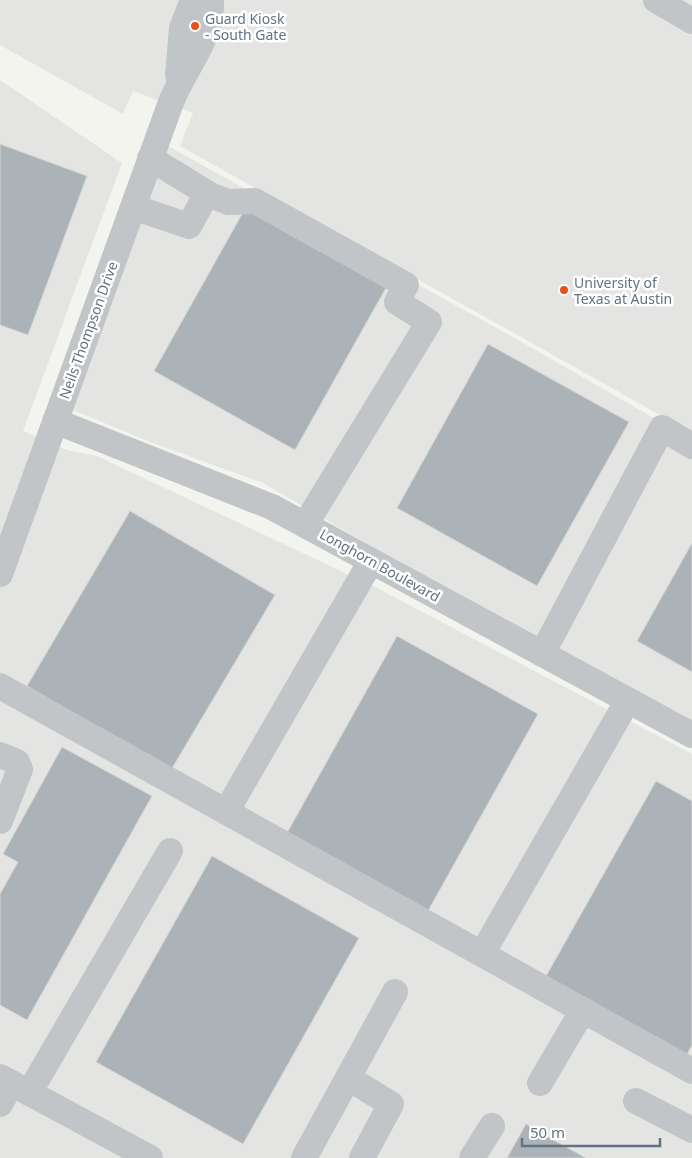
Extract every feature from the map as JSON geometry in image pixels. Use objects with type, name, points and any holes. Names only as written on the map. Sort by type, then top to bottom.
[{"type":"street","name":"Neils Thompson Drive","points":[[177,87],[182,28],[193,0]]},
{"type":"street","name":"Neils Thompson Drive","points":[[0,574],[150,158],[177,87],[204,36],[209,21],[211,0]]},
{"type":"street","points":[[656,0],[692,21]]},
{"type":"street","points":[[150,158],[207,193],[228,202],[255,201],[406,285],[397,302],[429,322],[305,525]]},
{"type":"street","points":[[133,207],[189,226],[207,193]]},
{"type":"street","name":"Longhorn Boulevard","points":[[55,421],[272,507],[692,735]]},
{"type":"street","points":[[542,654],[662,428],[692,446]]},
{"type":"street","points":[[226,812],[371,561]]},
{"type":"street","points":[[0,686],[692,1070]]},
{"type":"street","points":[[482,954],[628,700]]},
{"type":"street","points":[[0,755],[17,762],[20,769],[0,821]]},
{"type":"street","points":[[150,1158],[10,1089],[170,850]]},
{"type":"street","points":[[304,1158],[395,992]]},
{"type":"street","points":[[540,1083],[583,1010]]},
{"type":"street","points":[[348,1078],[391,1104],[362,1158]]},
{"type":"street","points":[[636,1100],[692,1130]]},
{"type":"street","points":[[472,1158],[492,1126]]},
{"type":"shaded area","name":"University of Texas at Austin","points":[[0,0],[692,0],[692,433],[180,146],[193,113],[133,91],[123,114],[0,45]]},
{"type":"shaded area","points":[[0,80],[122,163],[23,431],[67,450],[97,456],[377,588],[692,754],[692,1158],[0,1158]]},
{"type":"shaded area","points":[[168,146],[520,341],[692,440],[692,724],[450,592],[263,483],[150,442],[73,410]]},
{"type":"building","points":[[0,144],[87,176],[28,335],[0,325]]},
{"type":"building","points":[[246,207],[387,286],[295,450],[154,371]]},
{"type":"building","points":[[488,344],[629,422],[537,586],[397,508]]},
{"type":"building","points":[[130,511],[275,595],[171,770],[27,686]]},
{"type":"building","points":[[692,543],[692,672],[637,641]]},
{"type":"building","points":[[397,636],[538,714],[428,911],[287,833]]},
{"type":"building","points":[[62,747],[152,796],[27,1020],[0,1005],[0,894],[18,862],[3,854]]},
{"type":"building","points":[[656,781],[692,801],[692,1045],[686,1056],[545,978]]},
{"type":"building","points":[[212,856],[359,938],[243,1144],[96,1062]]},
{"type":"building","points":[[526,1124],[548,1137],[586,1158],[507,1158]]},
{"type":"place","name":"Guard Kiosk - South Gate","points":[[195,26]]},
{"type":"place","name":"University of Texas at Austin","points":[[564,290]]}]
